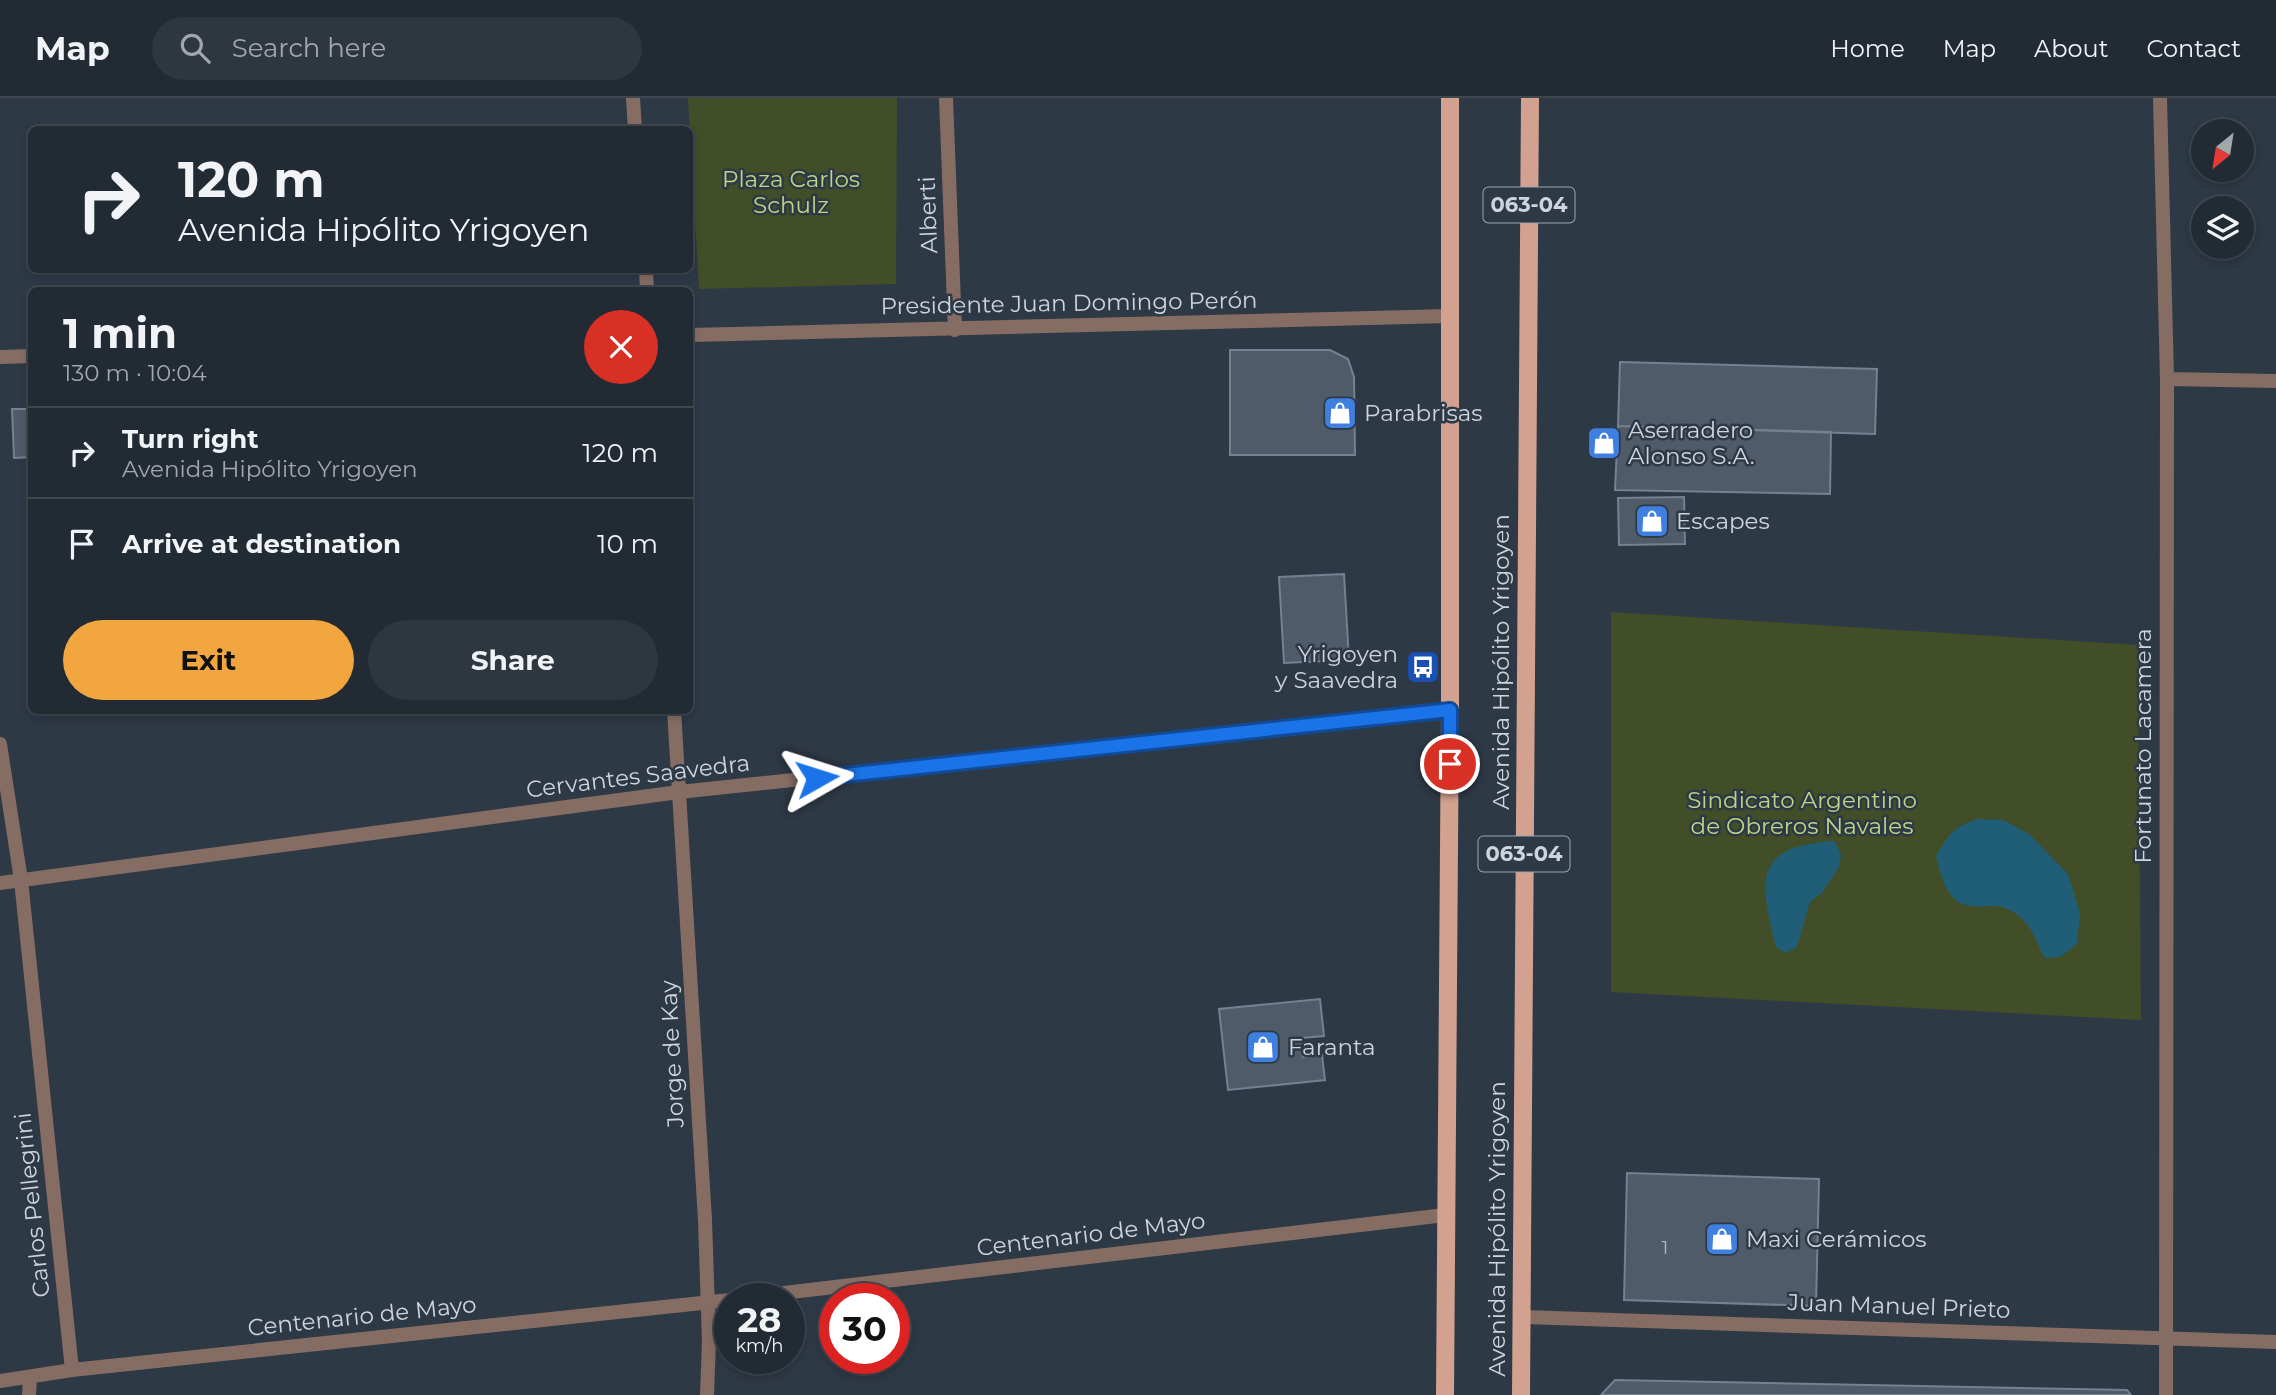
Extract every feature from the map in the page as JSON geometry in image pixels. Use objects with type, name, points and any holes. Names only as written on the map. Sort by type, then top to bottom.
[{"type":"main road","name":"063-04","points":[[1445,1395],[1450,710],[1450,98]]},
{"type":"main road","name":"Avenida Hipólito Yrigoyen","points":[[1521,1395],[1530,98]]},
{"type":"street","points":[[633,98],[635,126]]},
{"type":"street","name":"Alberti","points":[[946,98],[955,330]]},
{"type":"street","name":"Fortunato Lacamera","points":[[2160,98],[2167,379],[2165,1395]]},
{"type":"street","name":"Presidente Juan Domingo Perón","points":[[693,335],[1449,316]]},
{"type":"street","points":[[0,357],[28,356]]},
{"type":"street","points":[[2167,379],[2276,381]]},
{"type":"street","name":"Cervantes Saavedra","points":[[0,883],[679,793],[1450,710]]},
{"type":"street","name":"Jorge de Kay","points":[[674,714],[708,1303],[708,1395]]},
{"type":"street","name":"Carlos Pellegrini","points":[[0,744],[21,880],[72,1370]]},
{"type":"street","name":"Centenario de Mayo","points":[[805,1290],[1446,1215]]},
{"type":"street","name":"Centenario de Mayo","points":[[0,1381],[72,1370],[714,1302]]},
{"type":"street","name":"Juan Manuel Prieto","points":[[1521,1317],[2165,1336],[2276,1342]]},
{"type":"street","points":[[29,1395],[30,1378]]},
{"type":"green space","name":"Plaza Carlos Schulz","points":[[688,98],[897,98],[896,284],[699,289],[693,185],[693,126],[690,126]]},
{"type":"green space","name":"Sindicato Argentino de Obreros Navales","points":[[1611,612],[2138,645],[2141,1020],[1611,992]]},
{"type":"water","points":[[1978,819],[2003,820],[2029,834],[2068,874],[2080,913],[2077,944],[2060,957],[2045,958],[2028,925],[2011,911],[1998,906],[1966,905],[1953,898],[1949,892],[1936,856],[1953,832]]},
{"type":"water","points":[[1835,841],[1841,855],[1839,867],[1822,893],[1810,902],[1797,947],[1786,953],[1776,947],[1770,924],[1765,886],[1768,871],[1775,859],[1788,850],[1808,844]]},
{"type":"building","points":[[1230,350],[1330,350],[1348,359],[1354,377],[1355,455],[1230,455]]},
{"type":"building","points":[[1620,362],[1877,369],[1875,434],[1618,426]]},
{"type":"building","points":[[12,409],[28,409],[28,457],[14,458]]},
{"type":"building","points":[[1618,426],[1831,432],[1830,494],[1615,490]]},
{"type":"building","name":"Escapes","points":[[1684,497],[1685,544],[1619,545],[1618,498]]},
{"type":"building","points":[[1344,574],[1349,660],[1284,663],[1279,577]]},
{"type":"building","name":"Faranta","points":[[1320,999],[1324,1036],[1301,1038],[1303,1057],[1322,1055],[1325,1080],[1228,1090],[1219,1009]]},
{"type":"building","name":"Maxi Cerámicos","points":[[1627,1173],[1819,1179],[1816,1306],[1624,1300]]},
{"type":"building","points":[[1615,1380],[2127,1390],[2131,1395],[1601,1395]]},
{"type":"place","name":"Parabrisas","points":[[1340,413]]},
{"type":"place","name":"Aserradero Alonso S.A.","points":[[1604,443]]},
{"type":"place","name":"Escapes","points":[[1652,521]]},
{"type":"place","name":"Yrigoyen y Saavedra","points":[[1423,667]]},
{"type":"place","name":"Faranta","points":[[1263,1047]]},
{"type":"place","name":"Maxi Cerámicos","points":[[1722,1239]]},
{"type":"route","points":[[817,778],[1450,710],[1450,764]]}]
